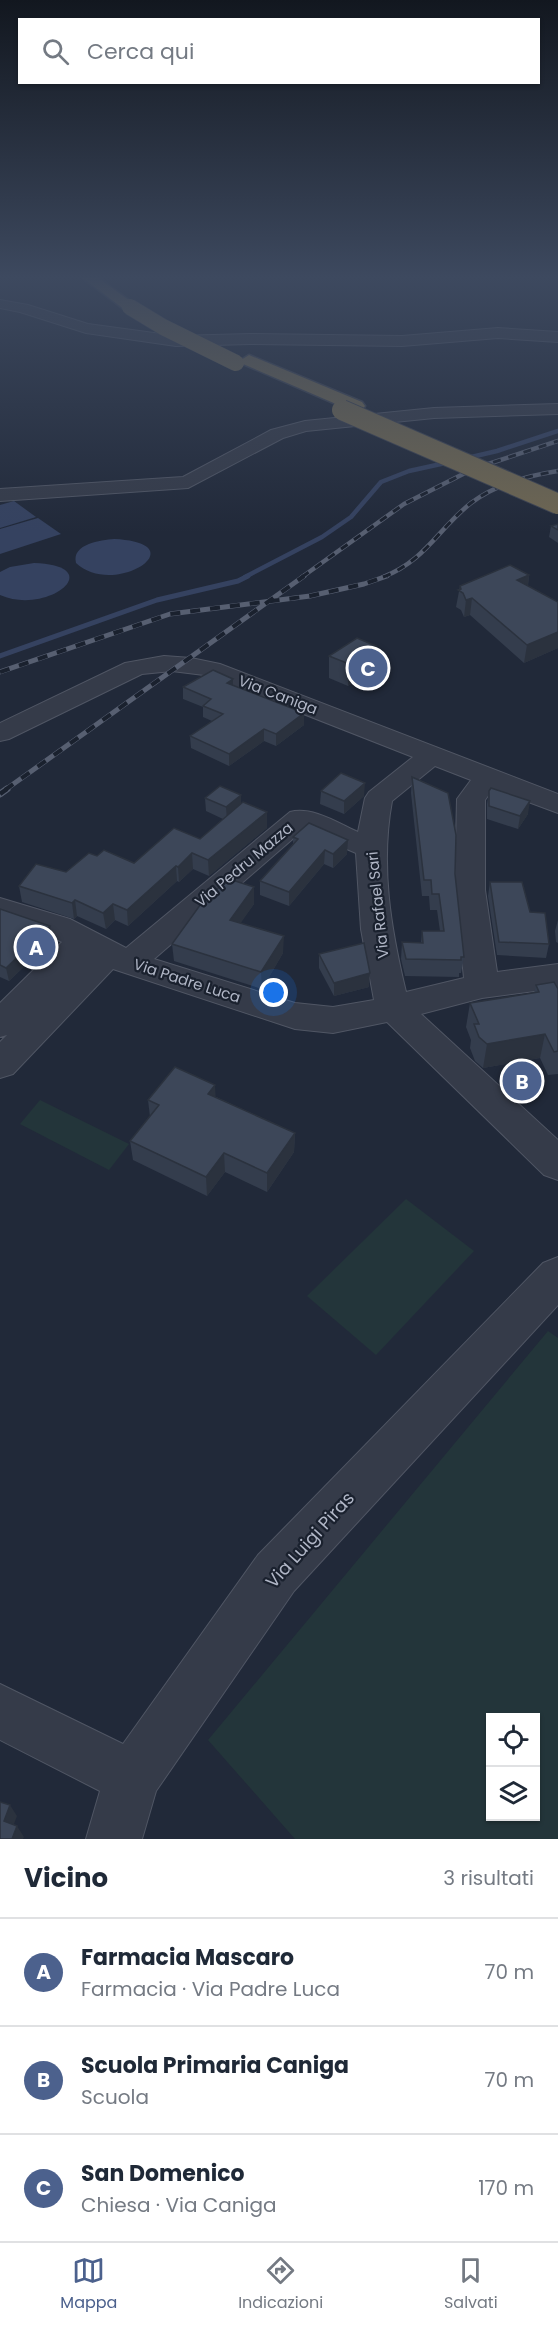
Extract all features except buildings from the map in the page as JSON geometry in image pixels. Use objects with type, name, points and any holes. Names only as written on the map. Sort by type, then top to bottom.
[{"type":"highway","points":[[245,362],[558,504]]},
{"type":"highway","points":[[349,408],[558,493]]},
{"type":"street","points":[[0,495],[188,482],[277,434],[305,426],[434,413],[558,409]]},
{"type":"street","name":"Via Caniga","points":[[0,733],[134,668],[174,662],[212,669],[558,804]]},
{"type":"street","name":"Via Rafael Sari","points":[[393,1008],[376,915],[371,848],[379,798],[432,755]]},
{"type":"street","points":[[482,986],[470,890],[471,799],[488,777]]},
{"type":"street","name":"Via Pedru Mazza","points":[[107,952],[300,818],[371,848]]},
{"type":"street","name":"Via Padre Luca","points":[[0,909],[58,927],[107,952],[295,1016],[333,1020],[482,986],[558,976]]},
{"type":"street","points":[[4,1047],[107,952]]},
{"type":"street","points":[[393,1008],[558,1164]]},
{"type":"street","name":"Via Luigi Piras","points":[[114,1839],[132,1778],[276,1573],[558,1276]]},
{"type":"street","points":[[0,1711],[132,1778]]},
{"type":"shaded area","points":[[40,1100],[129,1144],[109,1170],[20,1124]]},
{"type":"shaded area","points":[[406,1199],[474,1251],[376,1355],[307,1296]]},
{"type":"shaded area","points":[[548,1331],[558,1338],[558,1839],[295,1839],[208,1740]]},
{"type":"water","points":[[14,501],[36,517],[0,528],[0,505]]},
{"type":"water","points":[[38,518],[61,534],[0,554],[0,529]]},
{"type":"water","points":[[114,539],[138,543],[149,550],[149,558],[141,566],[127,572],[110,575],[92,572],[76,563],[78,551],[82,547]]},
{"type":"water","points":[[34,563],[56,566],[67,572],[69,580],[63,588],[51,595],[36,599],[18,600],[0,595],[0,572],[10,567]]},
{"type":"waterway","points":[[467,458],[497,451],[558,431]]},
{"type":"waterway","points":[[245,577],[322,537],[351,517],[381,482],[409,471],[450,462]]},
{"type":"waterway","points":[[0,656],[157,600],[238,581],[248,576]]},
{"type":"railway","points":[[302,577],[404,504],[473,469],[558,441]]},
{"type":"railway","points":[[383,577],[421,553],[459,513],[481,496],[512,482],[558,471]]},
{"type":"railway","points":[[269,601],[304,576]]},
{"type":"railway","points":[[269,601],[310,596],[364,584],[387,576]]},
{"type":"railway","points":[[0,672],[170,614],[269,601]]},
{"type":"railway","points":[[5,790],[269,601]]},
{"type":"railway","points":[[0,794],[7,789]]},
{"type":"place","name":"San Domenico","points":[[368,668]]},
{"type":"place","name":"Farmacia Mascaro","points":[[36,947]]},
{"type":"place","name":"Scuola Primaria Caniga","points":[[522,1081]]}]
